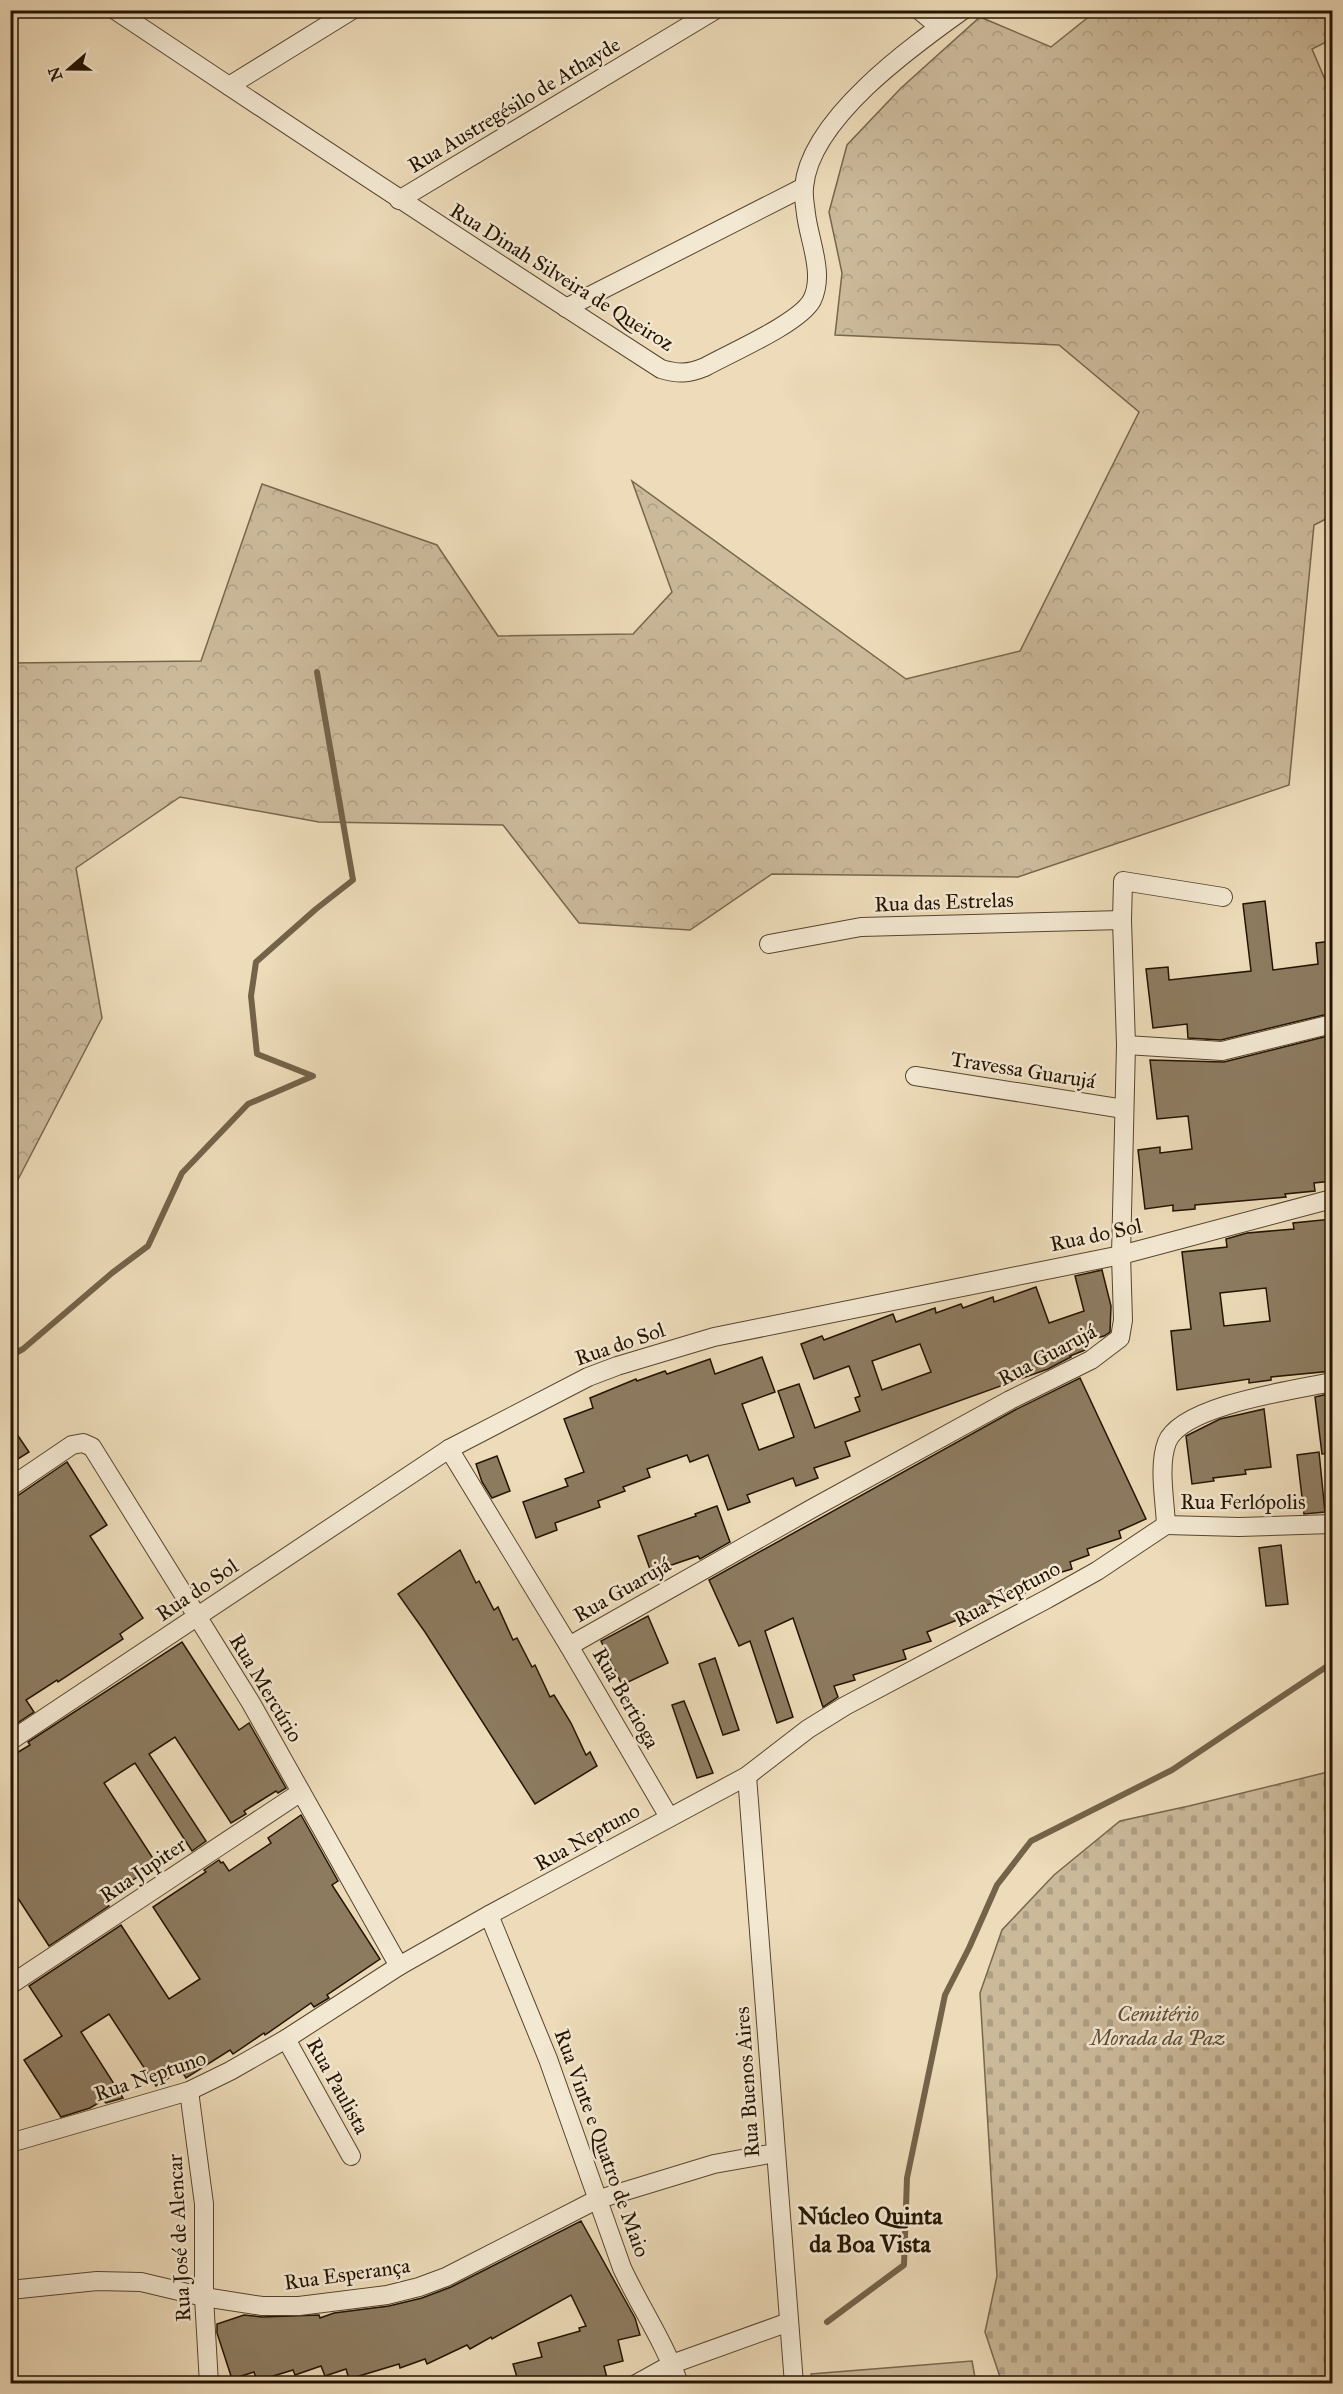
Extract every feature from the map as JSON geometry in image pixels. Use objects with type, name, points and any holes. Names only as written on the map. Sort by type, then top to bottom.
[{"type":"street","name":"Rua Dinah Silveira de Queiroz","points":[[115,10],[399,200],[566,308],[661,369],[677,373],[690,373],[705,367],[790,321],[804,311],[812,300],[817,276],[804,187],[809,166],[828,129],[856,97],[888,67],[963,10]]},
{"type":"street","points":[[229,86],[352,10]]},
{"type":"street","name":"Rua Austregésilo de Athayde","points":[[399,200],[715,10]]},
{"type":"street","points":[[919,10],[939,27]]},
{"type":"street","points":[[566,308],[804,187]]},
{"type":"street","name":"Rua Guarujá","points":[[569,1646],[1010,1400],[1091,1360],[1120,1338],[1123,1320],[1121,1255],[1126,1045],[1123,881],[1223,897]]},
{"type":"street","name":"Rua das Estrelas","points":[[769,944],[861,927],[1122,920]]},
{"type":"street","points":[[1126,1045],[1222,1051],[1332,1024]]},
{"type":"street","name":"Travessa Guarujá","points":[[915,1076],[1124,1109]]},
{"type":"street","name":"Rua do Sol","points":[[10,1741],[449,1449],[588,1377],[714,1337],[1121,1255],[1332,1199]]},
{"type":"street","name":"Rua Ferlópolis","points":[[1332,1382],[1248,1400],[1206,1412],[1178,1427],[1171,1435],[1166,1445],[1163,1470],[1166,1525],[1239,1527],[1332,1524]]},
{"type":"street","name":"Rua Mercúrio","points":[[10,1487],[64,1449],[82,1443],[92,1447],[198,1616],[399,1966]]},
{"type":"street","name":"Rua Bertioga","points":[[449,1449],[569,1646],[669,1817]]},
{"type":"street","name":"Rua Neptuno","points":[[10,2143],[189,2091],[286,2039],[399,1966],[489,1915],[747,1776],[808,1729],[845,1706],[1097,1571],[1166,1525]]},
{"type":"street","name":"Rua Buenos Aires","points":[[747,1776],[794,2384]]},
{"type":"street","name":"Rua Jupiter","points":[[10,1985],[301,1792]]},
{"type":"street","name":"Rua Vinte e Quatro de Maio","points":[[489,1915],[548,2059],[596,2200],[635,2296],[672,2364],[679,2384]]},
{"type":"street","name":"Rua Paulista","points":[[286,2039],[351,2156]]},
{"type":"street","name":"Rua José de Alencar","points":[[189,2091],[204,2204],[204,2297],[209,2384]]},
{"type":"street","name":"Rua Esperança","points":[[10,2290],[120,2280],[141,2282],[204,2297],[262,2306],[299,2306],[387,2295],[419,2288],[446,2277],[596,2200],[714,2164],[775,2153]]},
{"type":"street","points":[[636,2384],[672,2364],[789,2322]]},
{"type":"green space","points":[[1096,11],[1332,11],[1332,39],[1312,49],[1332,96],[1332,516],[1314,525],[1289,785],[1018,877],[772,874],[690,930],[579,923],[503,825],[319,822],[180,797],[76,868],[102,1018],[11,1193],[11,663],[201,661],[262,484],[437,545],[498,636],[633,634],[672,592],[632,481],[906,679],[1020,651],[1139,412],[1059,345],[835,335],[842,273],[829,212],[847,145],[901,88],[980,17],[1051,47]]},
{"type":"green space","name":"Cemitério Morada da Paz","points":[[1332,1771],[1332,2383],[1002,2383],[985,2332],[997,2276],[980,1993],[1002,1930],[1054,1875],[1120,1821]]},
{"type":"green space","points":[[972,2361],[976,2383],[812,2383],[811,2374]]},
{"type":"building","points":[[1265,901],[1273,970],[1318,964],[1316,943],[1332,941],[1332,1013],[1221,1040],[1188,1038],[1187,1024],[1153,1028],[1146,969],[1168,967],[1169,980],[1251,971],[1243,904]]},
{"type":"building","points":[[1332,1035],[1332,1181],[1314,1183],[1315,1191],[1285,1194],[1286,1197],[1195,1205],[1195,1209],[1173,1211],[1173,1205],[1145,1209],[1138,1150],[1160,1147],[1160,1153],[1192,1149],[1188,1116],[1157,1119],[1150,1060],[1224,1062]]},
{"type":"building","points":[[1332,1219],[1332,1371],[1271,1377],[1271,1380],[1249,1383],[1249,1379],[1177,1390],[1171,1331],[1191,1329],[1182,1252],[1227,1247],[1226,1239],[1247,1233],[1294,1229],[1293,1223]],"holes":[[[1266,1288],[1270,1321],[1224,1326],[1220,1293]]]},
{"type":"building","points":[[1102,1270],[1111,1306],[1110,1332],[1085,1341],[1088,1348],[1048,1369],[845,1442],[850,1456],[814,1468],[818,1478],[796,1486],[793,1478],[747,1495],[750,1502],[728,1510],[708,1455],[690,1462],[687,1455],[647,1469],[650,1477],[623,1487],[625,1491],[598,1501],[600,1507],[555,1523],[557,1530],[536,1538],[523,1502],[568,1486],[565,1479],[584,1472],[564,1419],[593,1408],[590,1398],[636,1379],[637,1381],[665,1371],[667,1374],[710,1359],[715,1374],[762,1357],[775,1392],[742,1404],[759,1450],[794,1437],[778,1391],[799,1384],[815,1428],[860,1411],[855,1398],[860,1396],[849,1366],[814,1379],[801,1344],[822,1336],[824,1340],[893,1314],[896,1322],[935,1308],[936,1313],[961,1304],[963,1308],[993,1297],[994,1302],[1036,1287],[1049,1323],[1084,1311],[1075,1276]],"holes":[[[920,1344],[931,1372],[882,1390],[872,1361]]]},
{"type":"building","points":[[1080,1378],[1146,1519],[1119,1531],[1121,1538],[1087,1549],[1089,1555],[1070,1562],[1072,1569],[1045,1577],[1046,1581],[1023,1588],[1025,1593],[978,1608],[980,1611],[927,1632],[931,1641],[903,1650],[906,1659],[853,1675],[855,1680],[834,1686],[838,1697],[823,1707],[793,1618],[765,1631],[793,1717],[777,1723],[750,1641],[739,1646],[709,1580],[1015,1410]]},
{"type":"building","points":[[1332,1393],[1332,1453],[1322,1454],[1315,1397]]},
{"type":"building","points":[[1264,1409],[1271,1467],[1245,1470],[1246,1474],[1213,1478],[1214,1481],[1192,1484],[1186,1436],[1220,1419]]},
{"type":"building","points":[[10,1424],[29,1452],[10,1464]]},
{"type":"building","points":[[1319,1452],[1325,1512],[1304,1514],[1297,1455]]},
{"type":"building","points":[[497,1456],[510,1491],[492,1498],[482,1482],[476,1464]]},
{"type":"building","points":[[67,1462],[107,1525],[90,1536],[143,1618],[120,1634],[123,1639],[26,1700],[34,1712],[16,1724],[10,1715],[10,1501]]},
{"type":"building","points":[[717,1506],[730,1542],[700,1559],[698,1556],[651,1572],[638,1536],[696,1516],[695,1514]]},
{"type":"building","points":[[1281,1545],[1288,1604],[1266,1606],[1259,1548]]},
{"type":"building","points":[[460,1550],[476,1583],[479,1581],[494,1610],[498,1607],[513,1640],[517,1638],[532,1667],[535,1665],[550,1697],[554,1695],[571,1723],[586,1755],[590,1752],[597,1766],[535,1804],[425,1632],[398,1594]]},
{"type":"building","points":[[648,1616],[668,1663],[622,1685],[601,1641]]},
{"type":"building","points":[[182,1642],[239,1730],[249,1723],[286,1788],[278,1793],[276,1791],[244,1811],[246,1814],[231,1823],[175,1737],[149,1754],[206,1841],[192,1851],[135,1763],[104,1783],[158,1866],[105,1899],[109,1906],[49,1946],[10,1886],[10,1757],[30,1745],[28,1742]]},
{"type":"building","points":[[715,1658],[739,1730],[723,1735],[699,1664]]},
{"type":"building","points":[[684,1701],[713,1773],[697,1778],[672,1705]]},
{"type":"building","points":[[301,1815],[338,1881],[332,1885],[380,1959],[327,1995],[329,1998],[314,2007],[311,2003],[233,2054],[230,2050],[186,2078],[181,2070],[156,2086],[109,2014],[81,2032],[123,2098],[106,2103],[103,2100],[90,2108],[61,2117],[24,2060],[62,2036],[29,1986],[121,1925],[169,1999],[200,1979],[153,1907],[206,1872],[204,1870],[219,1860],[229,1871],[271,1843],[268,1838]]},
{"type":"building","points":[[581,2221],[635,2318],[640,2335],[618,2340],[623,2361],[604,2366],[607,2378],[586,2384],[519,2384],[513,2364],[542,2357],[538,2343],[580,2331],[579,2328],[586,2326],[571,2295],[492,2339],[491,2337],[470,2349],[467,2345],[427,2364],[425,2359],[400,2368],[399,2364],[349,2379],[346,2369],[325,2376],[321,2366],[295,2375],[293,2370],[257,2381],[254,2372],[232,2379],[217,2333],[217,2324],[244,2315],[262,2317],[319,2315],[320,2318],[334,2313],[389,2306],[422,2298],[451,2287]]},
{"type":"waterway","points":[[10,1356],[23,1349],[112,1273],[148,1246],[182,1173],[248,1104],[313,1076],[257,1054],[251,996],[256,962],[353,880],[317,672]]},
{"type":"waterway","points":[[827,2322],[904,2265],[907,2178],[945,1995],[997,1885],[1031,1841],[1172,1770],[1332,1663]]},
{"type":"district","name":"Núcleo Quinta da Boa Vista","points":[[870,2230]]}]
